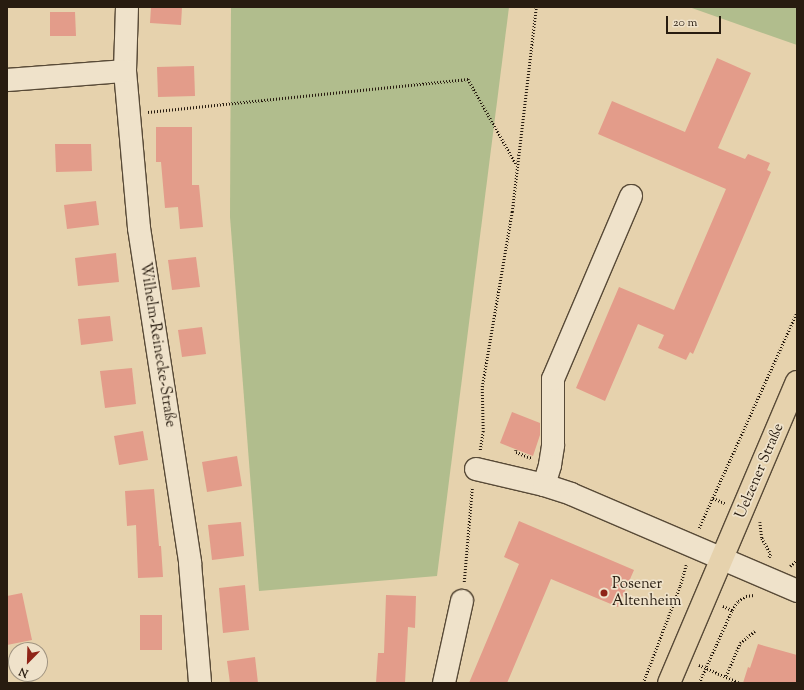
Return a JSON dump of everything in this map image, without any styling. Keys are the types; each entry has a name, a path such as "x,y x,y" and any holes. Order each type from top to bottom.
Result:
{"main road":[{"name":"Uelzener Straße","path":"669,683 797,382"}],"street":[{"name":"Wilhelm-Reinecke-Straße","path":"127,7 125,71 130,114 138,228 190,563 200,683"},
{"path":"7,80 125,71"},
{"path":"544,485 550,465 553,445 553,379 631,196"},
{"path":"476,469 544,485 571,494 797,591"},
{"path":"444,683 462,601"}],"path":[{"path":"462,601 470,497 483,432 482,387 512,212 536,7"},
{"path":"130,114 468,79 517,164"},
{"path":"643,683 680,586 692,545 797,312"},
{"path":"789,568 797,560"},
{"path":"699,683 732,610"},
{"path":"726,676 740,643 755,631"},
{"path":"681,657 740,683"}],"green space":[{"path":"231,7 509,7 437,576 259,591 230,217"},
{"path":"689,7 797,7 797,45"}],"building":[{"path":"151,7 182,7 181,25 150,23"},
{"path":"50,12 75,12 76,36 50,36"},
{"path":"717,58 751,73 718,148 745,159 748,154 770,163 767,170 771,172 693,354 690,352 686,360 658,348 664,335 638,324 605,401 576,388 619,287 674,310 726,189 598,134 612,101 685,132"},
{"path":"194,66 195,96 158,97 157,67"},
{"path":"156,127 192,127 192,185 199,185 203,227 180,229 178,207 165,208 161,162 156,162"},
{"path":"55,144 91,144 92,171 56,172"},
{"path":"96,201 99,225 67,229 64,205"},
{"path":"116,253 119,282 78,286 75,258"},
{"path":"196,257 200,287 172,290 168,260"},
{"path":"110,316 113,341 81,345 78,319"},
{"path":"202,327 206,354 182,357 178,330"},
{"path":"132,368 136,404 105,408 100,371"},
{"path":"512,412 540,423 540,435 533,456 500,443"},
{"path":"143,431 148,460 119,465 114,436"},
{"path":"237,456 242,486 207,492 202,462"},
{"path":"154,489 163,577 138,578 136,525 127,526 125,491"},
{"name":"Posener Altenheim","path":"519,521 634,570 618,607 551,579 507,683 469,683 519,564 504,557"},
{"path":"241,522 244,556 212,560 208,525"},
{"path":"245,585 249,630 223,633 219,588"},
{"path":"22,593 32,640 8,642 7,645 7,596"},
{"path":"386,595 416,596 415,628 408,627 405,683 376,683 378,653 384,653"},
{"path":"140,615 162,615 162,650 140,650"},
{"path":"758,644 797,655 797,683 743,683"},
{"path":"255,657 258,683 230,683 227,661"}],"place":[{"name":"Posener Altenheim","path":"604,593"}]}
